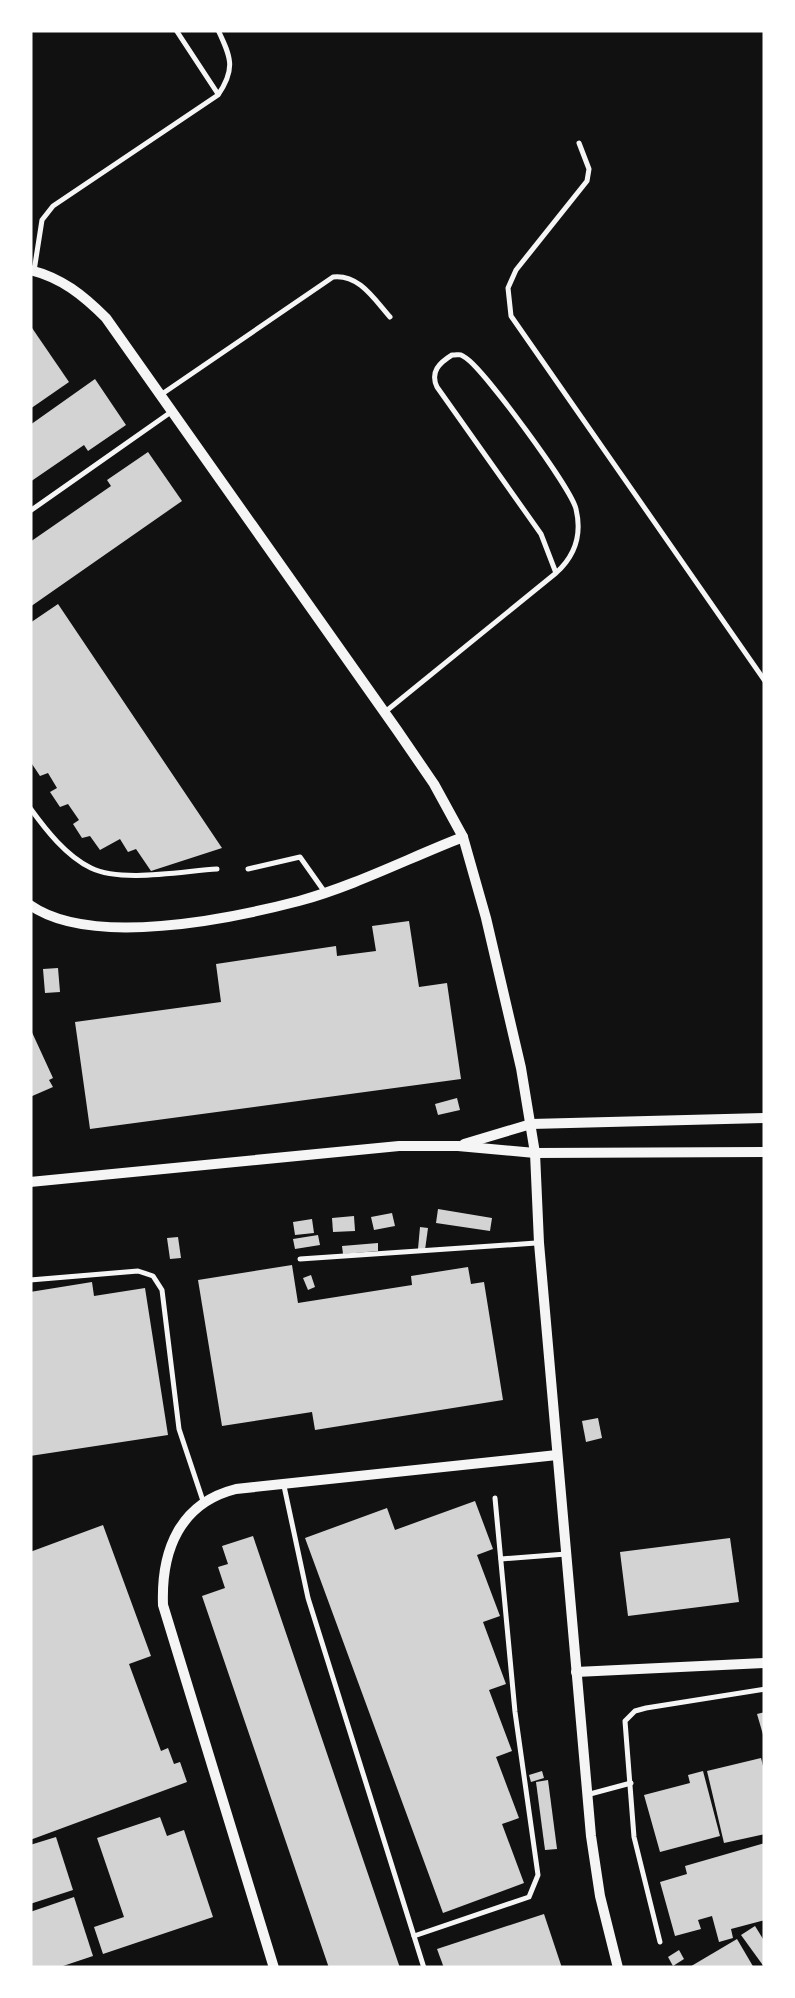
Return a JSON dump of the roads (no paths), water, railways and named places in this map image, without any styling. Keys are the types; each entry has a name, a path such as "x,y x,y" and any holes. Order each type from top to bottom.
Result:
{"street":[{"path":"32,270 60,280 95,306 162,394 434,784 463,837 507,1005 535,1153 539,1243 587,1795 600,1896 618,1968"},
{"path":"30,905 42,914 84,926 154,927 302,900 463,837"},
{"path":"458,1146 531,1124 765,1118"},
{"path":"30,1182 399,1146 458,1146 535,1153 765,1152"},
{"path":"274,1968 162,1604 170,1544 189,1514 203,1502 236,1489 557,1455"},
{"path":"576,1672 765,1663"}],"lane":[{"path":"176,30 218,95"},
{"path":"32,270 42,220 53,206 218,95 229,79 230,56 218,30"},
{"path":"579,143 589,169 587,181 516,270 508,288 511,316 765,681"},
{"path":"162,394 333,277 350,278 362,286 390,317"},
{"path":"385,712 556,573 573,554 579,528 572,499 476,367 459,354 452,355 436,368 433,376 437,387 541,534 556,573"},
{"path":"30,510 173,410"},
{"path":"30,808 50,835 92,868 127,875 217,869"},
{"path":"248,869 300,857 324,891"},
{"path":"300,1259 539,1243"},
{"path":"30,1280 138,1271 156,1281 162,1290 178,1430 203,1502"},
{"path":"284,1483 308,1598 424,1968"},
{"path":"414,1936 529,1897 538,1875 515,1712 495,1498"},
{"path":"500,1559 566,1554"},
{"path":"660,1942 634,1837 626,1721 635,1711 765,1689"},
{"path":"587,1795 631,1782"}]}
